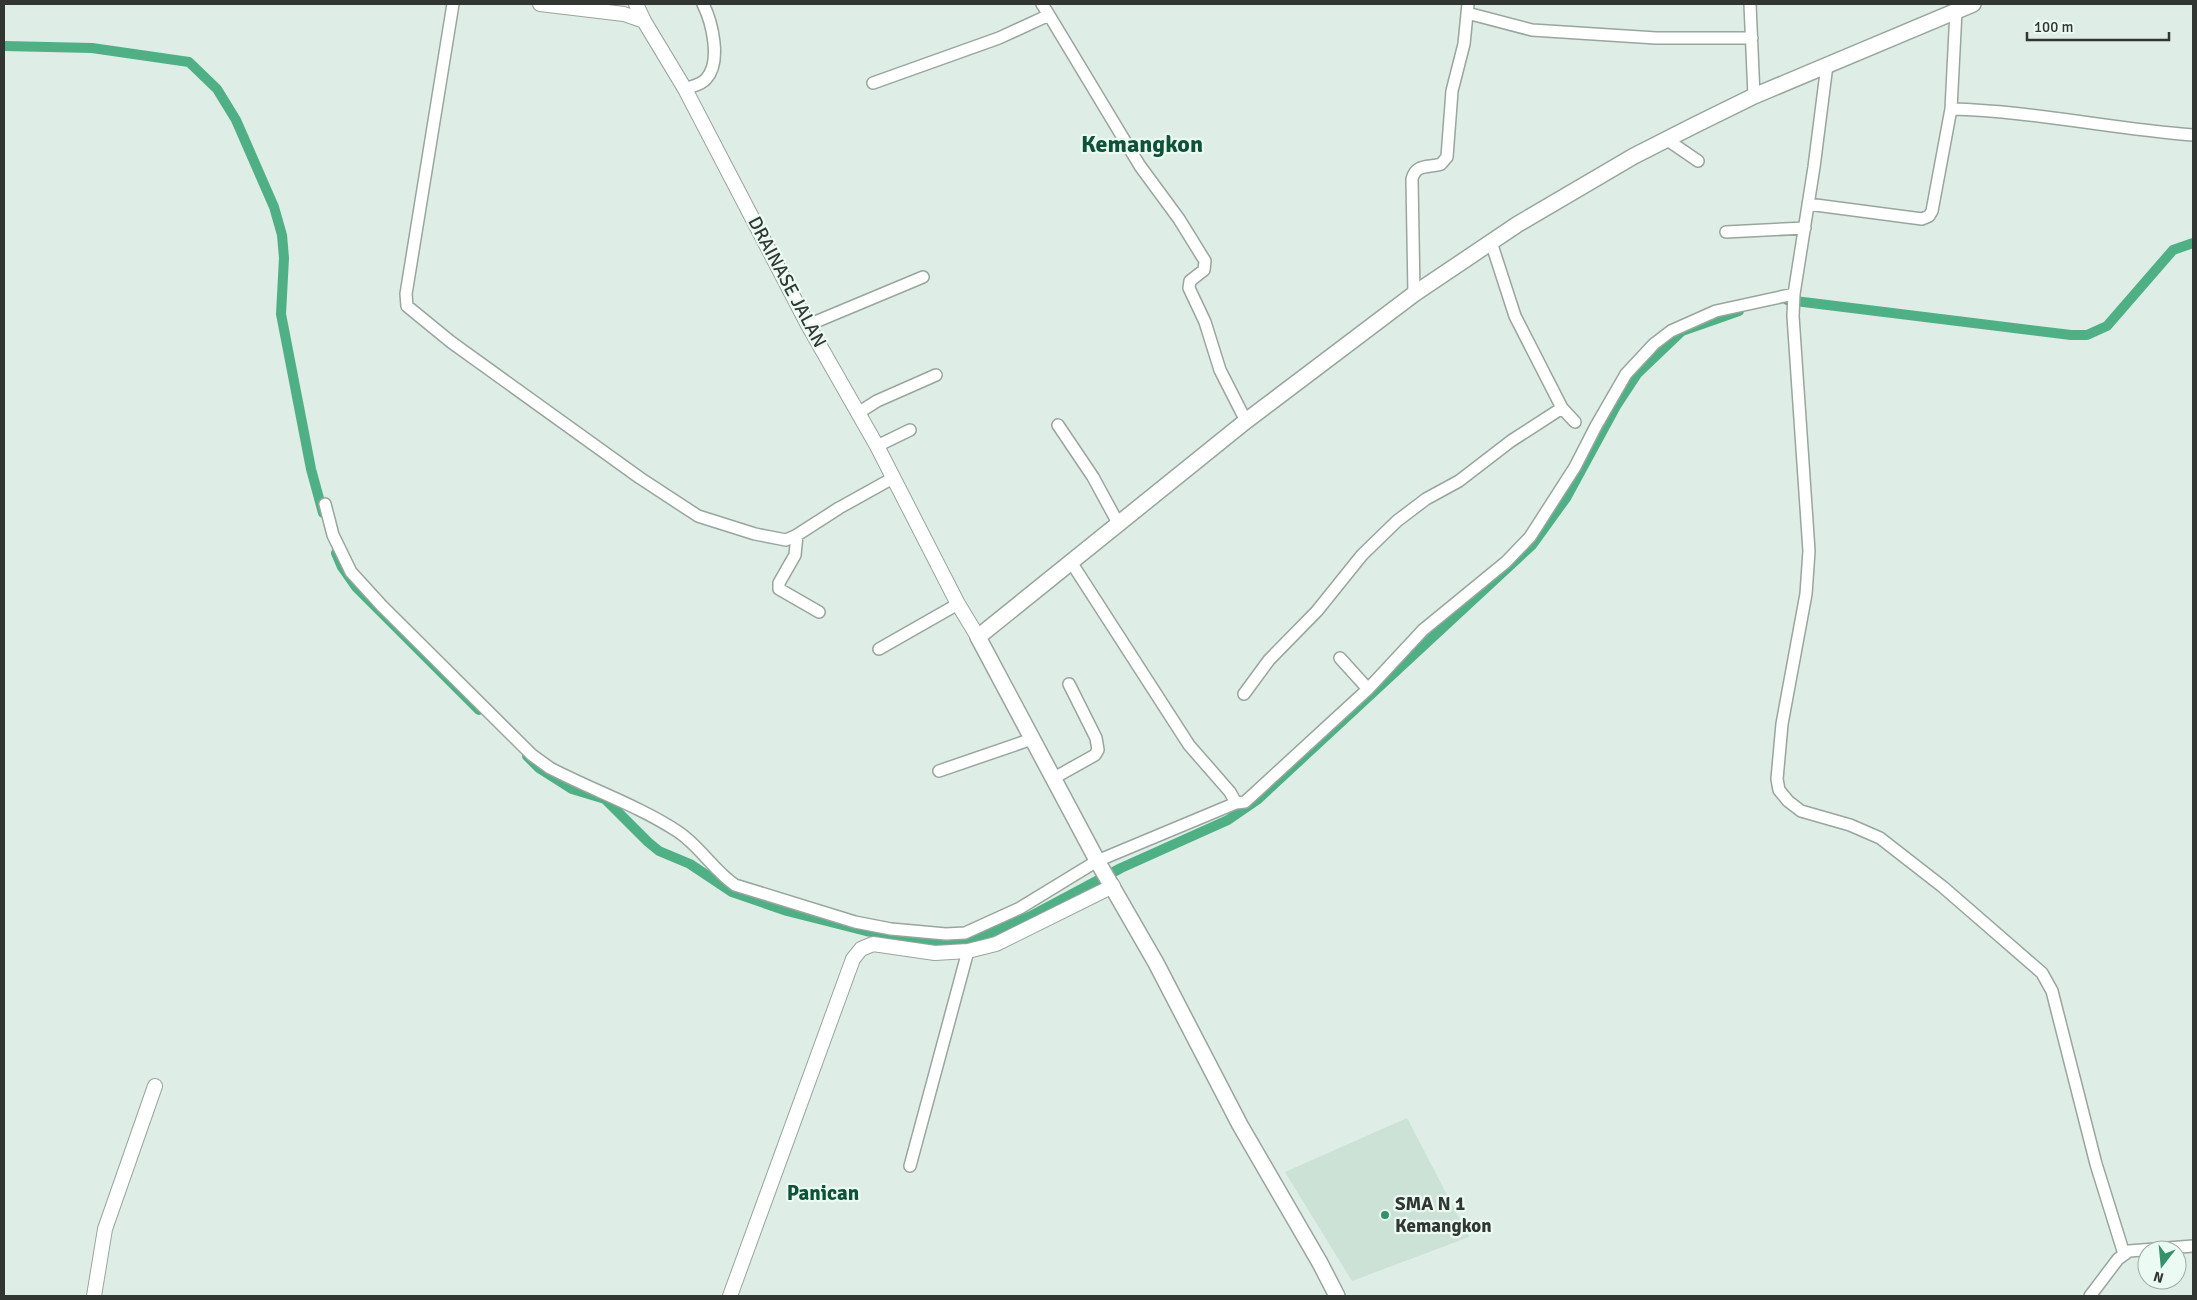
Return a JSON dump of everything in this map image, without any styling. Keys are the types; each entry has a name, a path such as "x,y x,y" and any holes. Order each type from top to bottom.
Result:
{"main road":[{"path":"1337,1296 1240,1125 1156,963 1098,862 978,637 1246,421 1414,294 1538,212 1666,140 1754,96 1973,4"}],"street":[{"path":"453,4 406,294 407,306 451,342 640,478 698,516 774,539 786,540 798,535 839,508 893,478"},
{"path":"540,4 624,14 644,21"},
{"name":"DRAINASE JALAN","path":"636,4 644,21 685,89 808,325 877,446 958,604 978,637"},
{"path":"685,89 706,80 712,64 714,54 712,27 703,4"},
{"path":"1042,4 1140,166 1179,219 1205,260 1204,270 1190,281 1189,288 1205,322 1220,370 1246,421"},
{"path":"1750,4 1754,96"},
{"path":"1414,294 1412,179 1414,173 1420,167 1441,164 1447,157 1452,91 1464,44 1468,8 1541,31 1647,37 1752,38"},
{"path":"1808,204 1922,219 1929,216 1932,211 1952,108 1956,11"},
{"path":"872,84 999,38 1049,15"},
{"path":"1827,65 1794,299 1809,550 1806,594 1782,724 1777,779 1779,790 1801,812 1850,825 1880,838 1943,887 2042,973 2052,991 2096,1164 2124,1254"},
{"path":"1952,108 2066,118 2144,131 2193,135"},
{"path":"1666,140 1698,161"},
{"path":"1726,232 1805,228"},
{"path":"1492,242 1515,316 1562,408 1575,422"},
{"path":"808,325 923,277"},
{"path":"325,504 333,535 350,572 532,755 576,781 607,794 676,830 696,846 722,876 735,885 854,922 900,930 965,934 1020,908 1098,862 1236,803 1245,802 1294,754 1368,689 1422,630 1506,562 1530,537 1575,466 1626,374 1654,344 1671,331 1716,311 1794,299"},
{"path":"858,413 877,401 936,375"},
{"path":"1244,694 1269,660 1317,611 1362,556 1397,521 1426,499 1460,481 1511,442 1562,408"},
{"path":"1058,425 1092,477 1118,523"},
{"path":"877,446 910,430"},
{"path":"798,535 795,555 779,583 779,589 819,612"},
{"path":"1071,562 1189,745 1230,792 1236,803"},
{"path":"879,649 958,604"},
{"path":"1340,658 1368,689"},
{"path":"1054,778 1095,755 1098,750 1096,738 1069,684"},
{"path":"939,771 1032,739"},
{"path":"730,1296 799,1104 857,952 873,944 935,954 968,951 996,944 1113,886"},
{"path":"910,1166 968,951"},
{"path":"94,1296 105,1229 155,1086"},
{"path":"2090,1296 2124,1254 2136,1249 2193,1246"}],"shaded area":[{"name":"SMA N 1 Kemangkon","path":"1407,1118 1469,1237 1352,1281 1285,1172"}],"waterway":[{"path":"4,46 92,48 189,62 217,89 236,120 274,207 282,235 284,258 281,314 311,469 323,513"},
{"path":"1787,300 2071,335 2087,335 2107,326 2173,250 2193,243"},
{"path":"527,756 539,768 572,789 605,799 659,851 690,864 732,892 787,911 866,931 907,938 958,942 984,935 1031,916 1121,868 1228,820 1257,800 1532,545 1566,498 1616,406 1637,374 1682,331 1739,311"},
{"path":"336,553 342,567 356,587 479,710"}],"place":[{"name":"SMA N 1 Kemangkon","path":"1385,1215"}],"district":[{"name":"Kemangkon","path":"1142,144"},
{"name":"Panican","path":"823,1193"}]}
